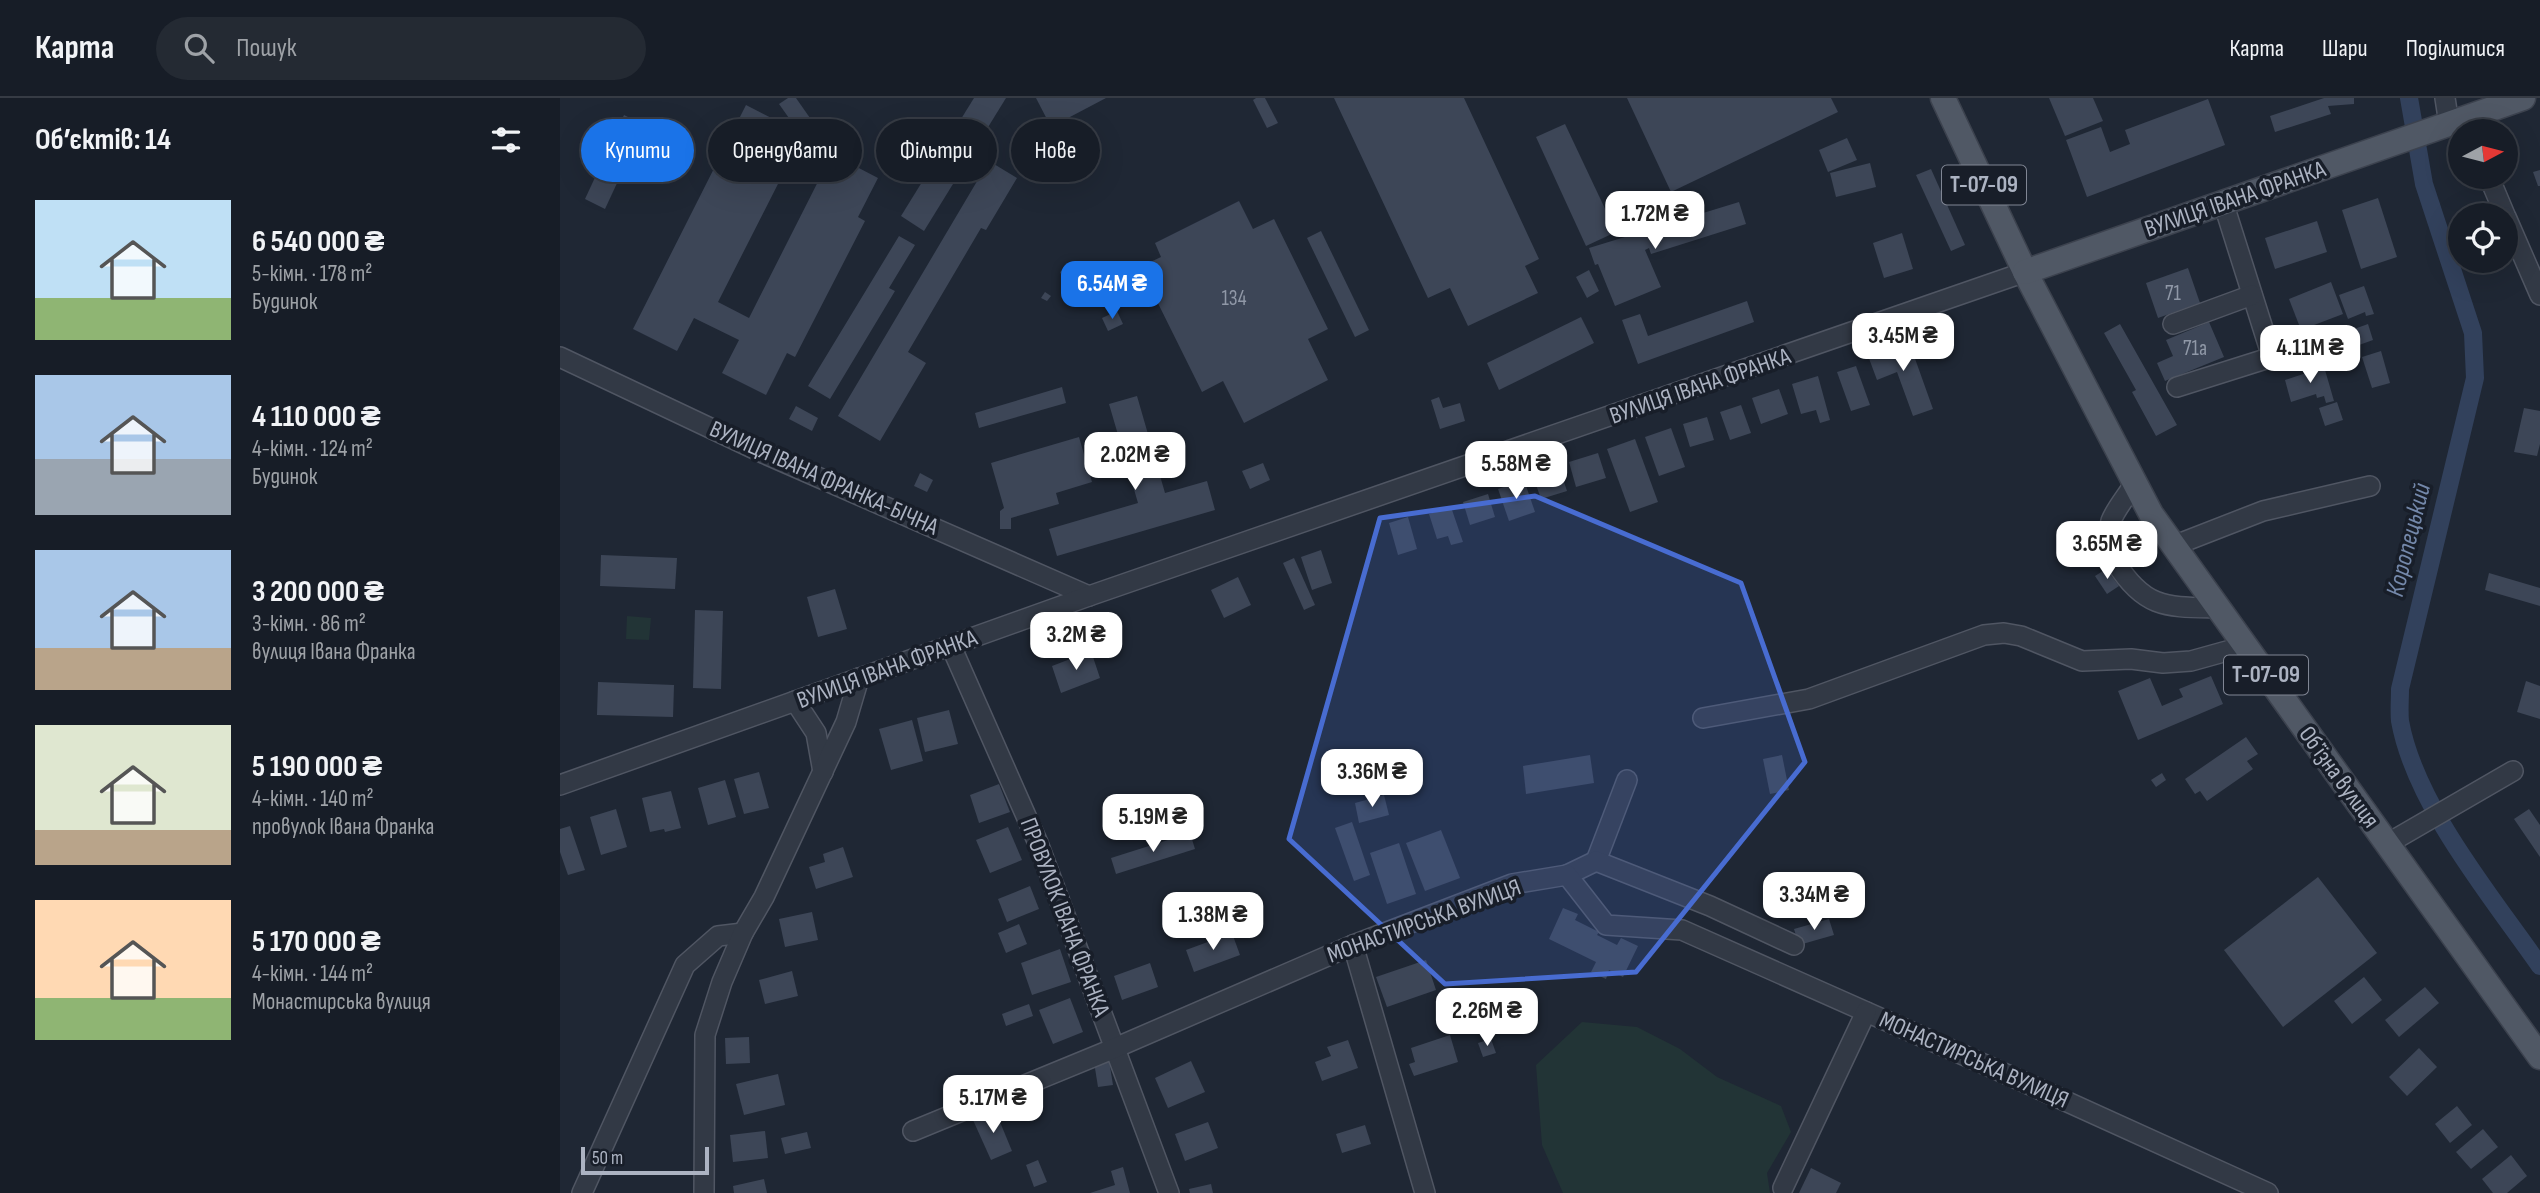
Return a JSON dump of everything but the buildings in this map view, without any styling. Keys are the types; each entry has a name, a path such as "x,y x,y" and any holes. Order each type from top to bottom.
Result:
{"main road":[{"name":"Т-07-09","path":"1943,98 2025,272"},
{"name":"ВУЛИЦЯ ІВАНА ФРАНКА","path":"2471,119 2523,98"},
{"name":"ВУЛИЦЯ ІВАНА ФРАНКА","path":"2025,272 2396,143 2448,128"},
{"name":"Обʼїзна вулиця","path":"2025,272 2133,484 2173,546 2540,1057"}],"street":[{"path":"2445,98 2452,119"},
{"path":"2223,202 2272,356"},
{"path":"2518,244 2540,295"},
{"name":"ВУЛИЦЯ ІВАНА ФРАНКА","path":"560,785 1089,596 2025,272"},
{"path":"2173,324 2252,295"},
{"path":"2177,387 2272,356 2328,343"},
{"name":"ВУЛИЦЯ ІВАНА ФРАНКА-БІЧНА","path":"560,357 765,454 1089,596"},
{"path":"2133,484 2111,522 2109,541 2113,557 2128,582 2137,592 2165,604 2217,608"},
{"path":"2173,546 2263,511 2370,486"},
{"path":"1703,718 1808,699 1984,635 2004,633 2021,636 2082,661 2131,659 2164,663 2191,660 2245,646"},
{"name":"ПРОВУЛОК ІВАНА ФРАНКА","path":"951,646 1038,844 1169,1193"},
{"path":"704,1193 705,1035 722,982 743,933 764,897 846,722 859,678"},
{"path":"795,701 816,733 823,772"},
{"path":"2387,844 2513,771"},
{"path":"1567,875 1596,861 1627,780"},
{"path":"1596,861 1710,906 1794,945"},
{"name":"МОНАСТИРСЬКА ВУЛИЦЯ","path":"912,1132 1353,945 1512,884 1567,875 1606,925 1682,930 2268,1193"},
{"path":"582,1193 685,965 718,936 743,933"},
{"path":"1353,945 1425,1193"},
{"path":"1783,1188 1866,1012"}],"highlighted area":[{"path":"1535,496 1741,583 1805,762 1636,972 1445,984 1289,839 1380,518"}],"shaded area":[{"path":"627,616 651,618 649,640 626,639"},
{"path":"1582,1022 1637,1027 1680,1049 1717,1077 1781,1106 1791,1132 1767,1173 1770,1193 1563,1193 1542,1145 1536,1065"}],"waterway":[{"name":"Коропецький","path":"2409,98 2424,184 2473,333 2475,378 2400,689 2400,721 2408,753 2438,817 2540,966"}]}
